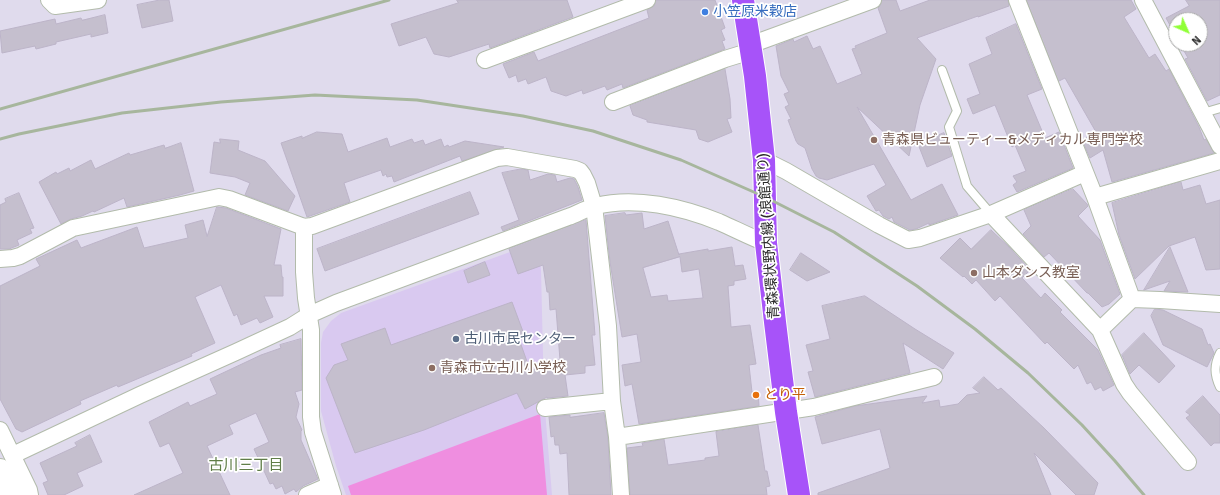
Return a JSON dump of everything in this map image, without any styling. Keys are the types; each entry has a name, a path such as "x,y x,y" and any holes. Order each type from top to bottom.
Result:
{"main road":[{"name":"青森環状野内線 (浪館通り)","path":"743,0 751,48 764,160 766,243 786,412 799,495"}],"street":[{"path":"49,0 55,6 98,0"},
{"path":"485,60 647,0"},
{"path":"613,102 872,0"},
{"path":"1017,0 1095,197 1132,299"},
{"path":"1146,1 1220,146"},
{"path":"0,259 20,256 73,228 219,197 229,199 304,227 312,226 486,162 507,157 569,167 580,171 588,183 594,206 608,326 612,401 617,437 621,495"},
{"path":"764,160 908,240 920,238 991,214 1085,173"},
{"path":"1095,197 1220,161"},
{"path":"6,462 140,395 236,352 336,303 594,206 608,203 627,203 674,207 719,222 740,233 766,243"},
{"path":"991,214 1100,330 1124,384 1188,462"},
{"path":"304,227 304,272 311,350 311,417 313,432 331,490 307,495"},
{"path":"1100,330 1132,299 1220,304"},
{"path":"617,437 814,407 934,377"},
{"path":"546,408 612,401"},
{"path":"0,430 12,495"},
{"path":"6,462 29,490 30,495"}],"lane":[{"path":"942,70 957,111 949,127 967,186 991,214"},
{"path":"1203,113 1220,108"},
{"path":"1220,353 1217,359 1215,372 1220,387"}],"shaded area":[{"name":"青森市立古川小学校","path":"535,243 541,270 544,398 552,495 346,495 336,466 321,411 321,343 323,332 331,321 341,313"},
{"path":"540,414 547,495 351,495 348,486"}],"building":[{"path":"160,0 169,0 173,21 142,28 137,5"},
{"path":"457,0 567,0 573,17 490,48 489,44 449,57 434,54 426,37 399,46 391,24 458,3"},
{"path":"656,0 715,0 725,28 721,30 725,40 722,41 725,49 623,88 622,84 607,90 605,86 583,94 582,90 566,96 551,91 546,77 528,84 526,79 518,82 516,75 509,78 503,64 534,52 538,61 649,18 647,10 654,6"},
{"path":"882,0 896,0 900,11 930,0 1008,0 1009,6 917,38 936,59 920,105 909,156 857,107 911,200 942,184 958,215 910,230 894,222 892,217 889,219 883,216 879,210 876,211 867,196 886,185 874,164 827,180 816,176 805,148 796,141 788,120 791,119 785,107 789,105 784,94 789,92 781,76 776,46 793,39 794,42 807,36 813,49 820,46 837,84 862,74 852,49 856,48 855,46 887,33 878,8"},
{"path":"1027,0 1131,0 1136,9 1124,17 1149,58 1155,54 1166,71 1169,69 1199,127 1204,140 1206,139 1214,153 1112,182 1103,150 1090,158 1082,140 1096,132 1065,78 1059,81"},
{"path":"1186,0 1220,0 1220,95 1207,101 1185,59 1188,58 1185,52 1208,52 1208,12 1178,12 1189,6"},
{"path":"105,15 108,33 91,37 91,34 56,42 56,44 36,49 35,46 2,53 0,31 55,19 56,24 81,18 82,20"},
{"path":"1016,24 1042,89 1027,95 1045,138 1059,132 1073,168 1017,192 1013,185 1017,182 1013,176 1026,171 1015,145 1012,147 995,105 973,114 967,99 980,94 969,64 992,54 986,38"},
{"path":"725,69 730,99 731,118 727,119 732,132 708,142 699,139 696,130 647,122 647,120 633,115 630,106"},
{"path":"317,132 342,134 348,152 387,138 390,147 412,139 414,143 423,140 425,145 441,139 444,147 448,145 449,147 465,141 504,147 462,161 460,156 394,182 392,176 387,177 386,174 383,176 381,170 344,183 350,202 307,217 281,143 302,136 302,138"},
{"path":"944,133 952,156 927,167 918,144"},
{"path":"220,139 239,141 238,150 265,161 295,196 288,211 245,195 250,183 235,177 210,173 214,142 220,143"},
{"path":"181,143 194,191 180,195 127,207 124,198 94,212 93,211 71,219 61,224 39,182 56,172 57,174 69,168 70,171 91,160 95,169 129,153 130,155 164,145 165,148"},
{"path":"521,169 528,170 530,180 548,174 555,175 557,182 570,178 574,179 582,200 503,231 501,227 519,220 502,173"},
{"path":"1181,182 1183,190 1200,185 1206,204 1220,200 1220,269 1206,270 1195,237 1169,246 1135,279 1119,235 1112,203"},
{"path":"1073,189 1088,206 1078,216 1100,240 1120,294 1109,304 1102,307 1049,253 1044,257 1023,234 1031,226 1024,210"},
{"path":"470,192 479,214 325,271 317,249"},
{"path":"19,193 34,228 30,229 32,233 17,240 19,245 9,249 0,249 0,205 6,202 5,199"},
{"path":"217,207 226,208 281,229 274,265 281,265 283,277 283,296 264,296 273,317 260,323 257,318 241,325 237,314 234,316 221,285 195,297 215,343 191,354 192,356 80,401 81,404 22,432 16,429 0,399 0,286 40,266 36,259 77,240 81,248 137,227 144,248 188,238 185,225 203,220 207,236"},
{"path":"625,213 626,215 642,213 644,229 668,221 679,255 708,249 708,251 732,247 735,266 743,265 746,279 734,281 734,285 728,286 731,327 750,325 756,364 749,365 752,392 758,391 759,406 639,424 632,384 625,386 622,365 641,362 637,334 622,337 610,262 605,216","holes":["680,257 682,272 699,269 703,298 668,301 667,295 651,297 643,268"]},
{"path":"586,220 595,335 592,335 595,365 585,366 585,373 565,375 568,396 547,397 525,409 517,393 424,430 355,453 326,378 334,365 348,360 341,344 385,328 391,345 512,302 525,337 519,339 530,370 557,368 556,360 560,360 556,309 550,310 549,292 547,292 543,265 518,274 509,249"},
{"path":"991,230 1030,270 1022,278 1041,298 1045,293 1062,310 1060,312 1098,350 1114,385 1103,391 1101,387 1095,390 1091,382 1087,384 1078,365 1074,369 1047,342 1045,344 1000,296 995,301 976,280 972,284 940,258 960,238 971,249"},
{"path":"1170,247 1188,292 1164,291 1170,281 1144,290"},
{"path":"801,253 830,272 807,281 790,270"},
{"path":"485,262 490,275 468,283 464,271"},
{"path":"865,296 954,353 943,369 903,343 910,373 815,397 808,372 813,371 806,345 830,339 822,306"},
{"path":"1155,309 1163,310 1202,329 1208,345 1210,344 1214,353 1207,367 1163,345 1151,316"},
{"path":"1144,333 1175,366 1159,383 1139,365 1130,374 1122,355"},
{"path":"301,339 302,390 295,392 299,404 296,417 302,430 301,440 318,479 303,486 296,492 294,489 285,494 282,486 276,489 273,483 270,484 254,449 269,442 256,413 229,425 233,434 207,446 230,495 134,495 183,473 169,443 160,447 149,422 188,402 190,406 217,394 210,379 261,355 281,348 280,345"},
{"path":"984,377 998,390 1001,388 1044,428 1098,483 1094,495 1076,495 1034,453 1051,495 818,495 818,493 890,468 880,429 822,444 815,417 855,406 927,396 922,403 939,400 940,407 958,404 967,395 980,393 973,388"},
{"path":"1203,396 1220,415 1220,443 1214,443 1211,446 1186,418 1190,415 1186,412"},
{"path":"604,413 608,438 611,495 569,495 567,453 560,454 559,445 555,445 554,436 551,437 549,417 570,415 570,417"},
{"path":"758,425 765,471 767,471 770,486 766,487 767,495 630,495 627,448 643,446 642,443 664,439 668,465 705,460 705,458 719,456 716,432"},
{"path":"90,435 102,462 77,473 83,486 64,495 48,495 43,483 48,481 40,463 77,446 75,443"}],"railway":[{"path":"0,109 389,0"},
{"path":"0,139 122,113 221,102 315,95 417,100 523,116 593,131 681,160 765,197 834,232 917,286 975,329 1028,373 1082,425 1144,495"}],"place":[{"name":"小笠原米穀店","path":"705,12"},
{"name":"青森県ビューティー&メディカル専門学校","path":"874,140"},
{"name":"山本ダンス教室","path":"974,273"},
{"name":"古川市民センター","path":"456,339"},
{"name":"青森市立古川小学校","path":"432,368"},
{"name":"とり平","path":"756,395"}],"district":[{"name":"古川三丁目","path":"246,466"}]}
